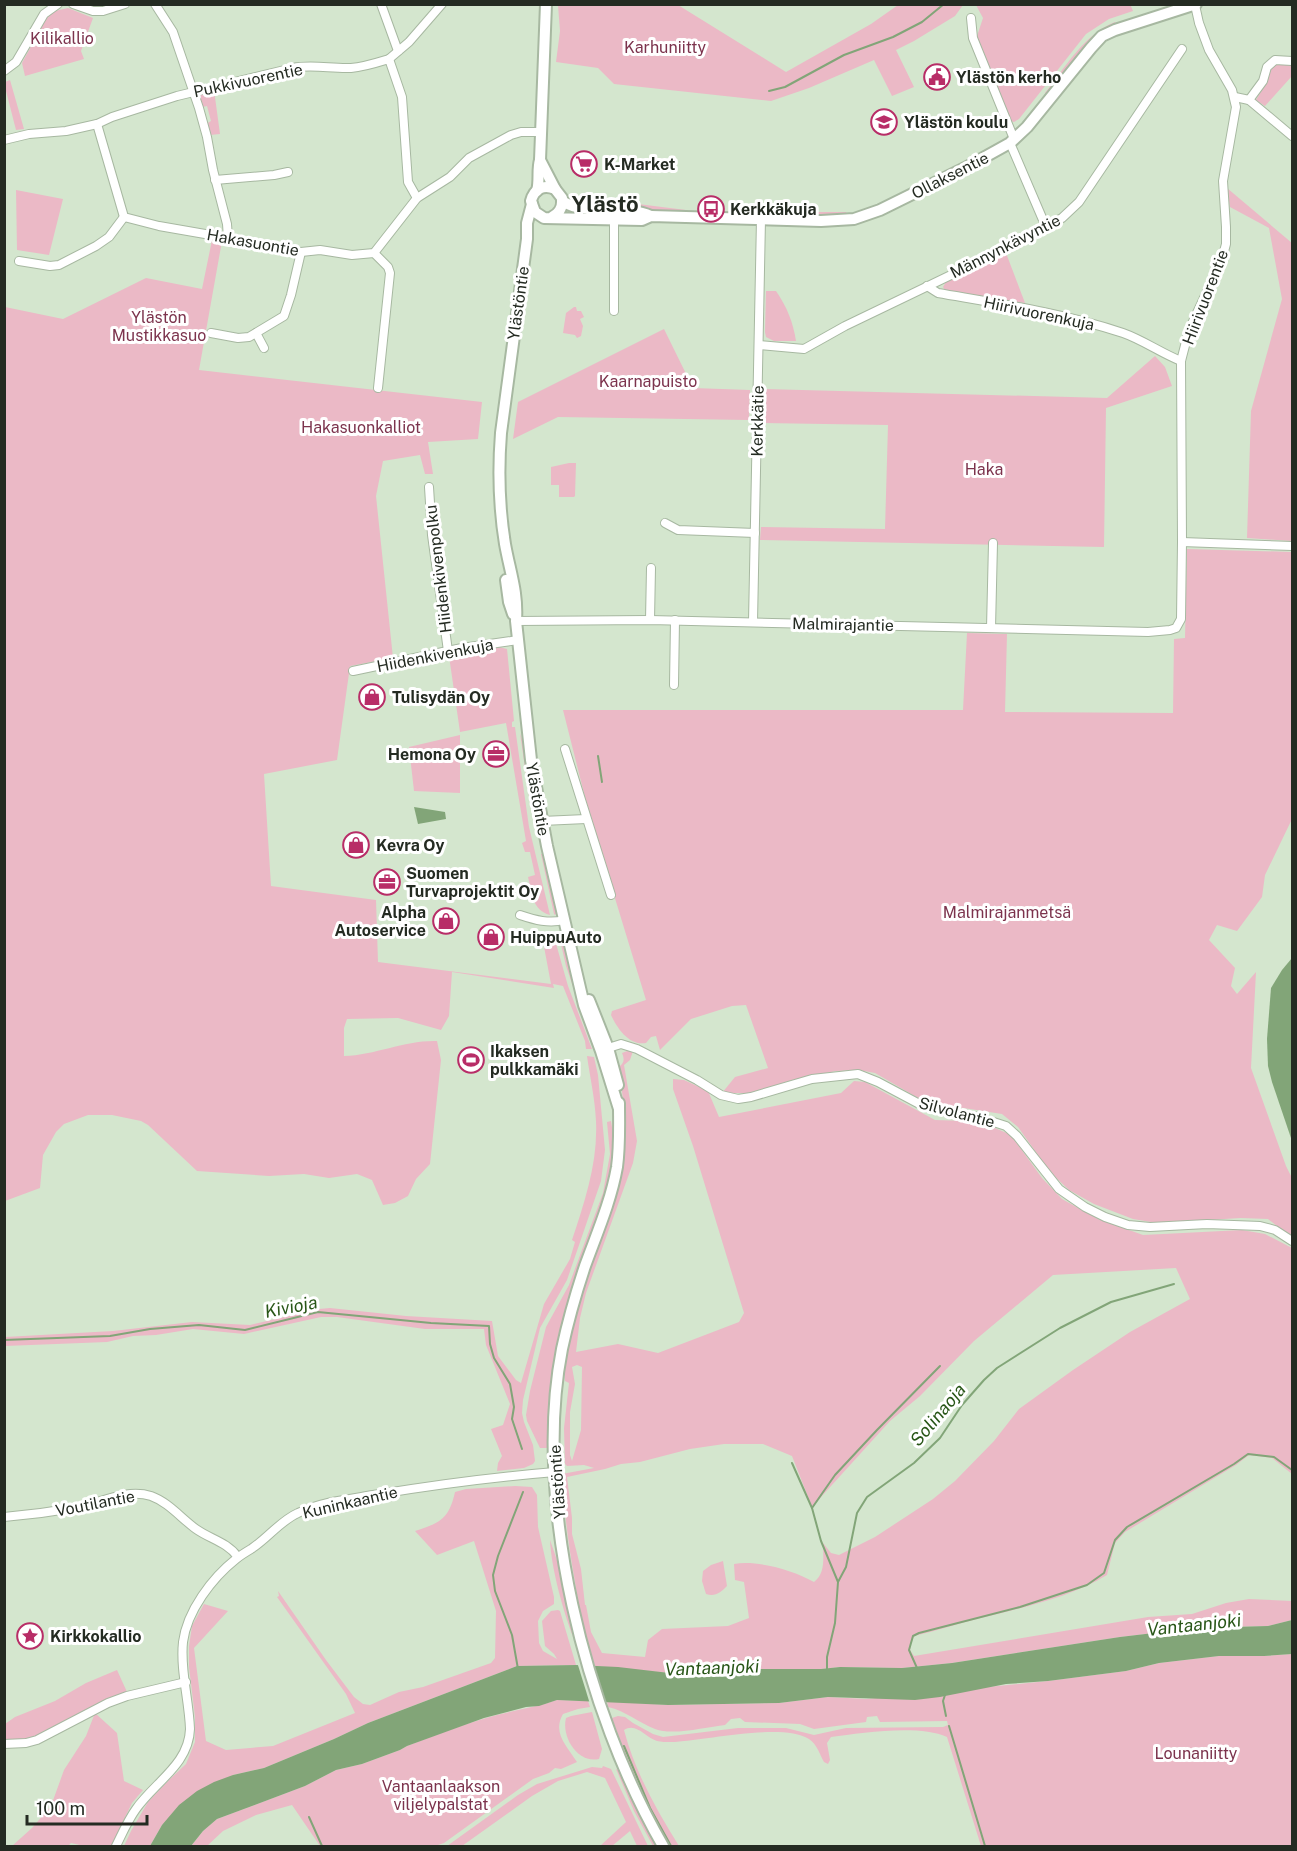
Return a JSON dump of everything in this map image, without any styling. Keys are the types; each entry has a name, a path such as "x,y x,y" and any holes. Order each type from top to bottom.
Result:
{"main road":[{"name":"Ylästöntie","path":"546,4 539,183 533,195 527,223 527,239 499,462 501,513 506,547 506,583 509,602 516,621 531,759 542,821 584,1005 604,1049 619,1109 620,1140 613,1186 575,1299 562,1349 556,1398 555,1472 560,1533 584,1654 605,1718 636,1793 663,1846"},
{"name":"Ollaksentie","path":"548,217 642,212 651,216 821,221 845,220 863,216 944,179 1012,141 1027,127 1102,36 1114,30 1195,5"},
{"name":"Ylästöntie","path":"540,160 555,189 561,195 562,201"},
{"path":"537,191 544,187 555,189"},
{"name":"Ollaksentie","path":"562,201 578,208 614,214"},
{"path":"527,239 535,226 559,212 562,201"},
{"path":"532,204 537,214 548,217"}],"street":[{"path":"4,71 16,62 44,14 58,4"},
{"path":"73,4 93,11 103,11 125,4"},
{"path":"155,4 173,32 194,92 207,137 215,180 227,224 228,238"},
{"path":"381,4 398,51"},
{"path":"417,198 408,182 402,97 389,59 409,42 442,4"},
{"path":"1195,5 1209,50 1235,97 1249,100 1293,136"},
{"path":"971,18 973,38 1046,227"},
{"name":"Männynkävyntie","path":"759,345 804,348 1005,249 1062,218 1078,202 1182,49"},
{"name":"Pukkivuorentie","path":"4,140 29,134 66,131 194,92 302,66 354,68 389,59"},
{"path":"1249,100 1263,81 1267,67 1275,60 1293,62"},
{"name":"Hiirivuorentie","path":"1170,630 1176,628 1180,619 1181,361 1189,330 1222,259 1226,244 1223,181 1235,122 1235,97"},
{"path":"19,261 50,266 59,264 109,237 124,217 97,123"},
{"path":"378,388 390,273 388,267 374,253 417,198 450,177 477,152 511,135 521,132 540,132"},
{"path":"215,180 288,172"},
{"path":"614,214 614,311"},
{"name":"Hakasuontie","path":"124,217 159,226 301,252 320,250 352,255 374,253"},
{"name":"Kerkkätie","path":"753,622 761,219"},
{"path":"211,333 238,338 249,337 284,316 301,252"},
{"name":"Hiirivuorenkuja","path":"927,286 938,293 1063,315 1127,334 1181,361"},
{"path":"256,333 264,348"},
{"name":"Hiidenkivenpolku","path":"429,487 432,535 448,651"},
{"path":"664,523 678,530 755,532"},
{"path":"1182,542 1293,546"},
{"path":"991,628 993,543"},
{"path":"650,620 651,568"},
{"path":"674,685 675,620"},
{"name":"Malmirajantie","path":"516,621 675,620 1148,632 1170,630"},
{"name":"Hiidenkivenkuja","path":"353,671 448,651 518,640"},
{"path":"565,749 611,895"},
{"path":"542,821 586,819"},
{"path":"520,915 534,920 554,922 564,920"},
{"name":"Silvolantie","path":"604,1049 621,1044 637,1049 721,1095 738,1099 813,1079 858,1074 925,1107 978,1117 1006,1126 1017,1136 1059,1190 1105,1217 1128,1225 1150,1227 1207,1224 1260,1226 1275,1230 1293,1241"},
{"name":"Kuninkaantie","path":"117,1846 136,1809 177,1764 187,1748 190,1729 183,1642 193,1613 213,1582 238,1557 260,1543 284,1520 312,1507 425,1486 555,1472"},
{"name":"Voutilantie","path":"4,1517 36,1515 75,1508 124,1495 142,1494 157,1499 196,1529 232,1550 238,1557"},
{"path":"4,1744 37,1740 108,1703 127,1696 186,1682"}],"green space":[{"path":"1130,4 1133,11 1109,19 1086,34 1019,119 1011,121 976,39 983,18 976,5"},
{"name":"Karhuniitty","path":"558,5 678,5 786,72 871,24 898,5 963,5 955,16 896,50 914,87 892,96 874,60 809,88 771,101 614,84 598,68 556,62 560,31"},
{"name":"Kilikallio","path":"68,8 93,18 81,51 84,59 25,76 22,63 47,17 55,11"},
{"path":"1115,22 1116,25 1048,96 1045,93 1085,43 1104,27"},
{"path":"1286,58 1292,59 1292,76 1265,106 1256,100 1266,83 1268,70"},
{"path":"10,80 24,129 16,130 5,87 5,82"},
{"path":"214,90 220,134 210,135 206,124 211,121 207,106 203,107 199,100 200,95"},
{"path":"1227,188 1292,243 1292,541 1247,538 1251,411 1282,299 1269,228 1230,207"},
{"path":"16,190 63,199 49,255 17,250"},
{"path":"638,204 686,210 687,212 635,208"},
{"path":"796,212 846,212 847,215 794,216"},
{"path":"212,240 222,241 199,370 482,402 478,439 428,442 433,474 425,474 420,455 383,461 376,496 393,658 350,666 337,760 264,774 271,886 376,900 378,962 551,984 542,936 553,933 568,986 592,1049 586,1049 585,1041 563,986 553,984 554,988 452,972 449,1016 441,1030 398,1018 347,1019 344,1028 344,1056 425,1041 437,1041 441,1060 430,1164 416,1179 408,1196 395,1203 383,1205 372,1180 357,1174 329,1178 304,1174 269,1176 197,1171 148,1125 141,1121 112,1115 88,1115 64,1124 56,1132 43,1155 40,1188 5,1201 5,307 63,319 146,278 202,289"},
{"path":"1006,253 1025,303 946,292 943,287 946,282"},
{"path":"766,291 776,291 780,297 789,315 796,341 774,341 766,337"},
{"path":"574,307 577,311 581,311 584,317 580,319 583,326 581,336 577,338 575,335 563,333 566,313"},
{"name":"Kaarnapuisto","path":"664,329 693,388 750,390 749,420 558,417 513,439 518,402"},
{"name":"Haka","path":"1155,356 1165,367 1172,386 1106,408 1104,547 760,540 761,527 885,529 888,425 762,423 764,389 1107,398"},
{"path":"576,463 575,496 559,497 559,485 551,485 551,467"},
{"name":"Malmirajanmetsä","path":"1187,549 1292,552 1292,819 1265,875 1262,897 1237,931 1217,925 1209,940 1235,968 1231,986 1237,994 1256,972 1251,1068 1292,1178 1292,1238 1268,1219 1241,1218 1157,1223 1133,1219 1094,1204 1069,1190 1050,1172 1018,1127 1002,1114 925,1102 875,1073 859,1070 836,1071 792,1080 752,1093 722,1093 735,1077 768,1068 746,1005 732,1006 691,1019 660,1050 656,1036 651,1037 646,1043 634,1042 620,1030 611,1015 612,1011 646,1000 589,813 563,710 963,710 967,633 1007,634 1005,712 1173,713 1174,639 1185,638"},
{"path":"499,647 507,649 514,721 512,727 515,727 529,827 550,915 544,913 536,905 528,877 535,875 530,852 525,852 522,843 526,841 506,723 460,732 449,656"},
{"path":"520,733 526,752 532,803 530,803"},
{"path":"460,735 460,793 414,791 409,747"},
{"path":"541,854 544,854 557,912 555,915 554,914"},
{"path":"558,931 563,934 580,1007 566,966"},
{"path":"633,1051 630,1060 624,1065 637,1141 633,1163 586,1293 576,1352 618,1344 658,1353 739,1322 744,1313 693,1146 673,1089 673,1079 684,1080 708,1091 719,1117 841,1093 854,1081 865,1082 935,1120 966,1121 995,1128 1011,1135 1042,1178 1062,1199 1098,1219 1143,1235 1242,1230 1265,1234 1292,1248 1292,1474 1272,1458 1249,1455 1125,1532 1115,1543 1107,1575 1077,1590 1046,1601 914,1636 910,1650 914,1656 1148,1617 1192,1614 1226,1603 1249,1599 1292,1601 1292,1620 1268,1626 1196,1628 1120,1637 952,1663 902,1668 745,1669 678,1674 595,1666 578,1599 568,1538 562,1474 594,1468 565,1464 564,1428 569,1383 565,1381 564,1364 574,1319 621,1169 625,1118 617,1068 623,1062 622,1053","holes":["1176,1268 1190,1299 1130,1332 1019,1409 994,1441 955,1481 933,1499 875,1537 839,1555 831,1553 823,1543 822,1569 814,1582 775,1567 754,1563 734,1564 735,1580 744,1582 749,1618 728,1626 662,1629 648,1640 645,1657 602,1653 591,1632 585,1605 581,1569 572,1534 567,1477 690,1449 724,1444 763,1444 792,1456 812,1507 890,1421 920,1396 974,1341 1053,1275","577,1365 582,1367 581,1430 572,1461 570,1412 575,1384 572,1367"]},
{"path":"587,1056 594,1057 598,1075 605,1150 601,1181 567,1280 540,1328 522,1413 533,1445 535,1461 533,1464 524,1468 497,1471 502,1456 491,1429 503,1425 510,1404 486,1345 484,1329 425,1329 337,1317 321,1317 244,1334 193,1329 133,1336 107,1342 5,1346 5,1337 113,1331 192,1322 250,1325 330,1308 406,1316 492,1321 498,1356 516,1380 521,1383 544,1304 570,1259 575,1242 572,1240 593,1166 596,1121"},
{"path":"611,1121 614,1140 612,1172 566,1312 555,1363 547,1448 540,1448 527,1421 530,1391 546,1327 569,1285 603,1193 610,1154 607,1122"},
{"path":"532,1487 537,1495 538,1527 554,1597 554,1604 543,1611 538,1621 539,1643 543,1651 557,1659 545,1646 542,1621 551,1611 560,1611 576,1665 517,1666 368,1723 264,1768 233,1775 162,1825 150,1846 124,1846 148,1802 186,1764 195,1742 189,1646 192,1626 204,1604 228,1611 194,1648 206,1741 226,1750 273,1746 355,1713 346,1694 277,1597 279,1596 278,1591 326,1660 354,1697 363,1704 370,1705 399,1692 423,1687 491,1663 495,1658 496,1611 474,1541 437,1555 415,1531 442,1519 450,1508 455,1492 466,1489"},
{"path":"550,1540 558,1563 573,1637 558,1589"},
{"path":"723,1561 727,1586 717,1594 706,1594 702,1581 703,1571"},
{"name":"Lounaniitty","path":"1292,1654 1292,1846 981,1846 947,1737 935,1733 906,1730 831,1737 827,1743 830,1760 828,1764 824,1762 812,1741 797,1734 762,1732 665,1742 657,1741 637,1729 628,1728 624,1730 640,1775 679,1846 669,1846 629,1766 612,1718 625,1717 653,1734 663,1737 738,1728 786,1728 814,1735 846,1728 943,1727 948,1725 947,1721 880,1722 877,1716 867,1717 866,1722 814,1729 800,1724 745,1722 740,1718 731,1719 725,1725 671,1732 643,1724 621,1711 608,1707 607,1701 668,1705 779,1703 828,1697 866,1699 1048,1681 1219,1656"},
{"path":"117,1670 127,1692 104,1701 30,1740 5,1741 5,1724 15,1717 55,1701 86,1683"},
{"name":"Vantaanlaakson viljelypalstat","path":"557,1700 588,1701 590,1707 563,1714 560,1721 562,1739 577,1762 561,1769 555,1768 533,1779 444,1843 435,1846 320,1846 292,1805 256,1815 223,1831 207,1846 191,1846 217,1819 305,1786 336,1770 362,1764 476,1721"},
{"path":"592,1712 602,1749 599,1759 584,1757 578,1753 566,1733 566,1718"},
{"path":"95,1713 117,1733 124,1781 143,1790 132,1803 111,1846 84,1846 71,1843 68,1846 12,1846 51,1806 64,1770 86,1736"},
{"path":"603,1766 611,1769 648,1846 637,1846 630,1831 612,1846 600,1846 626,1822 605,1778 587,1772 558,1781 532,1796 462,1846 447,1846 537,1784 592,1767 602,1768"},
{"path":"616,1769 620,1771 657,1846 653,1846 634,1811"}],"shaded area":[{"path":"414,807 445,812 446,819 418,824"},
{"path":"1292,958 1292,1141 1268,1066 1267,1039 1271,988"},
{"path":"1292,1620 1292,1654 1219,1656 1159,1663 1126,1671 1006,1684 915,1700 828,1697 779,1703 668,1705 557,1700 484,1718 362,1764 336,1770 305,1786 217,1819 191,1846 150,1846 162,1825 179,1805 197,1791 214,1782 264,1768 368,1723 517,1666 618,1667 678,1674 745,1669 902,1668 952,1663 1120,1637 1196,1628 1268,1626"}],"pier":[{"path":"577,1662 593,1663 606,1704 590,1704"}],"waterway":[{"path":"769,91 785,87 844,55 893,37 922,22 944,4"},
{"path":"598,756 602,782"},
{"name":"Solinaoja","path":"827,1669 827,1657 835,1623 838,1582 846,1567 857,1513 867,1497 914,1463 940,1438 962,1405 997,1368 1060,1328 1111,1302 1174,1284"},
{"name":"Kivioja","path":"4,1340 110,1336 150,1329 199,1325 245,1330 318,1312 489,1326 494,1358 510,1384 514,1407 512,1419 522,1449"},
{"path":"812,1508 835,1475 940,1366"},
{"path":"917,1668 909,1650 913,1636 1020,1607 1087,1585 1104,1573 1115,1540 1127,1527 1248,1454 1274,1457 1292,1470"},
{"path":"792,1463 812,1508 821,1541 838,1582"},
{"name":"Kivioja","path":"518,1669 512,1635 495,1591 493,1575 523,1492"},
{"path":"945,1695 943,1701 946,1716"},
{"path":"949,1726 985,1846"},
{"path":"624,1746 650,1808 671,1846"},
{"path":"309,1817 322,1846"}],"place":[{"name":"Ylästön kerho","path":"937,77"},
{"name":"Ylästön koulu","path":"884,122"},
{"name":"K-Market","path":"584,164"},
{"name":"Kerkkäkuja","path":"711,209"},
{"name":"Tulisydän Oy","path":"372,697"},
{"name":"Hemona Oy","path":"496,754"},
{"name":"Kevra Oy","path":"356,845"},
{"name":"Suomen Turvaprojektit Oy","path":"387,882"},
{"name":"Alpha Autoservice","path":"446,921"},
{"name":"HuippuAuto","path":"491,937"},
{"name":"Ikaksen pulkkamäki","path":"471,1060"},
{"name":"Kirkkokallio","path":"30,1636"}],"district":[{"name":"Ylästö","path":"605,204"}],"park label":[{"name":"Ylästön Mustikkasuo","path":"159,326"},
{"name":"Hakasuonkalliot","path":"361,427"}],"water label":[{"name":"Vantaanjoki","path":"1194,1625"},
{"name":"Vantaanjoki","path":"712,1668"}]}
